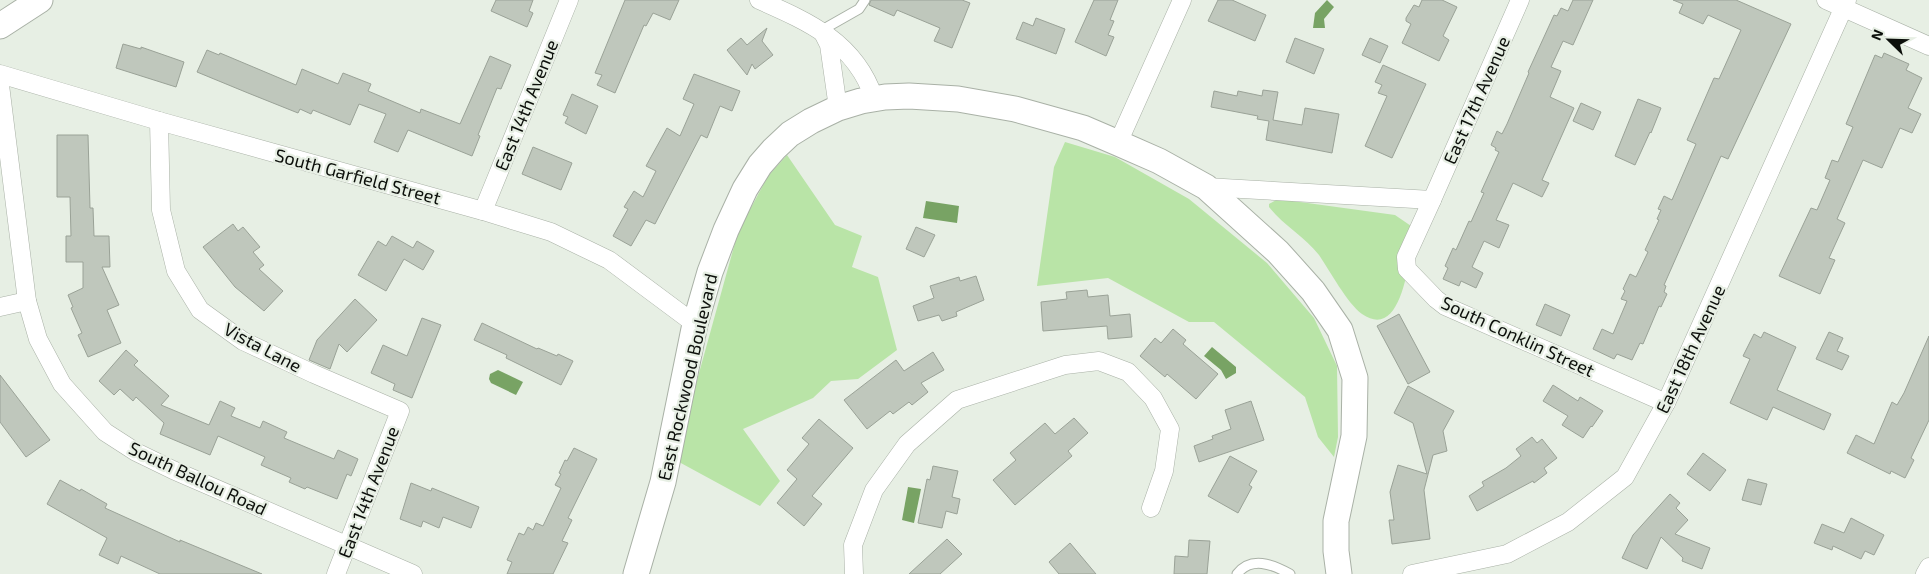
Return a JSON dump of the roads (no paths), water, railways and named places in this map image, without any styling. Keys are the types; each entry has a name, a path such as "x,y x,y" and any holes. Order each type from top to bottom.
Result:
{"street":[{"path":"0,26 40,0"},
{"name":"East 14th Avenue","path":"483,211 569,0"},
{"path":"759,0 809,22 822,30 850,57 868,82 874,98"},
{"path":"1118,143 1182,0"},
{"name":"East 17th Avenue","path":"1432,200 1520,0"},
{"path":"1826,0 1846,4 1929,46"},
{"name":"East 18th Avenue","path":"1412,574 1507,554 1568,522 1625,477 1666,403 1846,4"},
{"path":"822,30 829,44 838,108"},
{"name":"South Garfield Street","path":"0,74 551,232 609,260 696,324"},
{"name":"South Ballou Road","path":"0,85 27,301 38,339 62,384 106,432 136,452 173,470 413,574"},
{"name":"East Rockwood Boulevard","path":"636,574 664,482 696,324 710,272 735,208 754,173 774,149 790,134 838,108 874,98 926,96 993,105 1056,120 1160,161 1206,187 1278,252 1314,291 1340,330 1354,378 1354,436 1336,521 1336,551 1340,574"},
{"name":"Vista Lane","path":"159,121 161,210 176,271 200,310 243,340 314,374 400,411"},
{"path":"1206,187 1432,200"},
{"name":"South Conklin Street","path":"1432,200 1406,257 1406,263 1407,269 1436,299 1445,306 1666,403"},
{"path":"0,307 27,301"},
{"path":"854,574 853,545 874,490 908,444 957,400 1065,365 1099,361 1128,372 1153,398 1170,428 1164,471 1151,508"},
{"name":"East 14th Avenue","path":"336,574 400,411"},
{"path":"1925,574 1929,567"}],"lane":[{"path":"822,30 859,9 865,0"},
{"path":"1237,574 1244,566 1253,562 1262,563 1290,574"}]}
